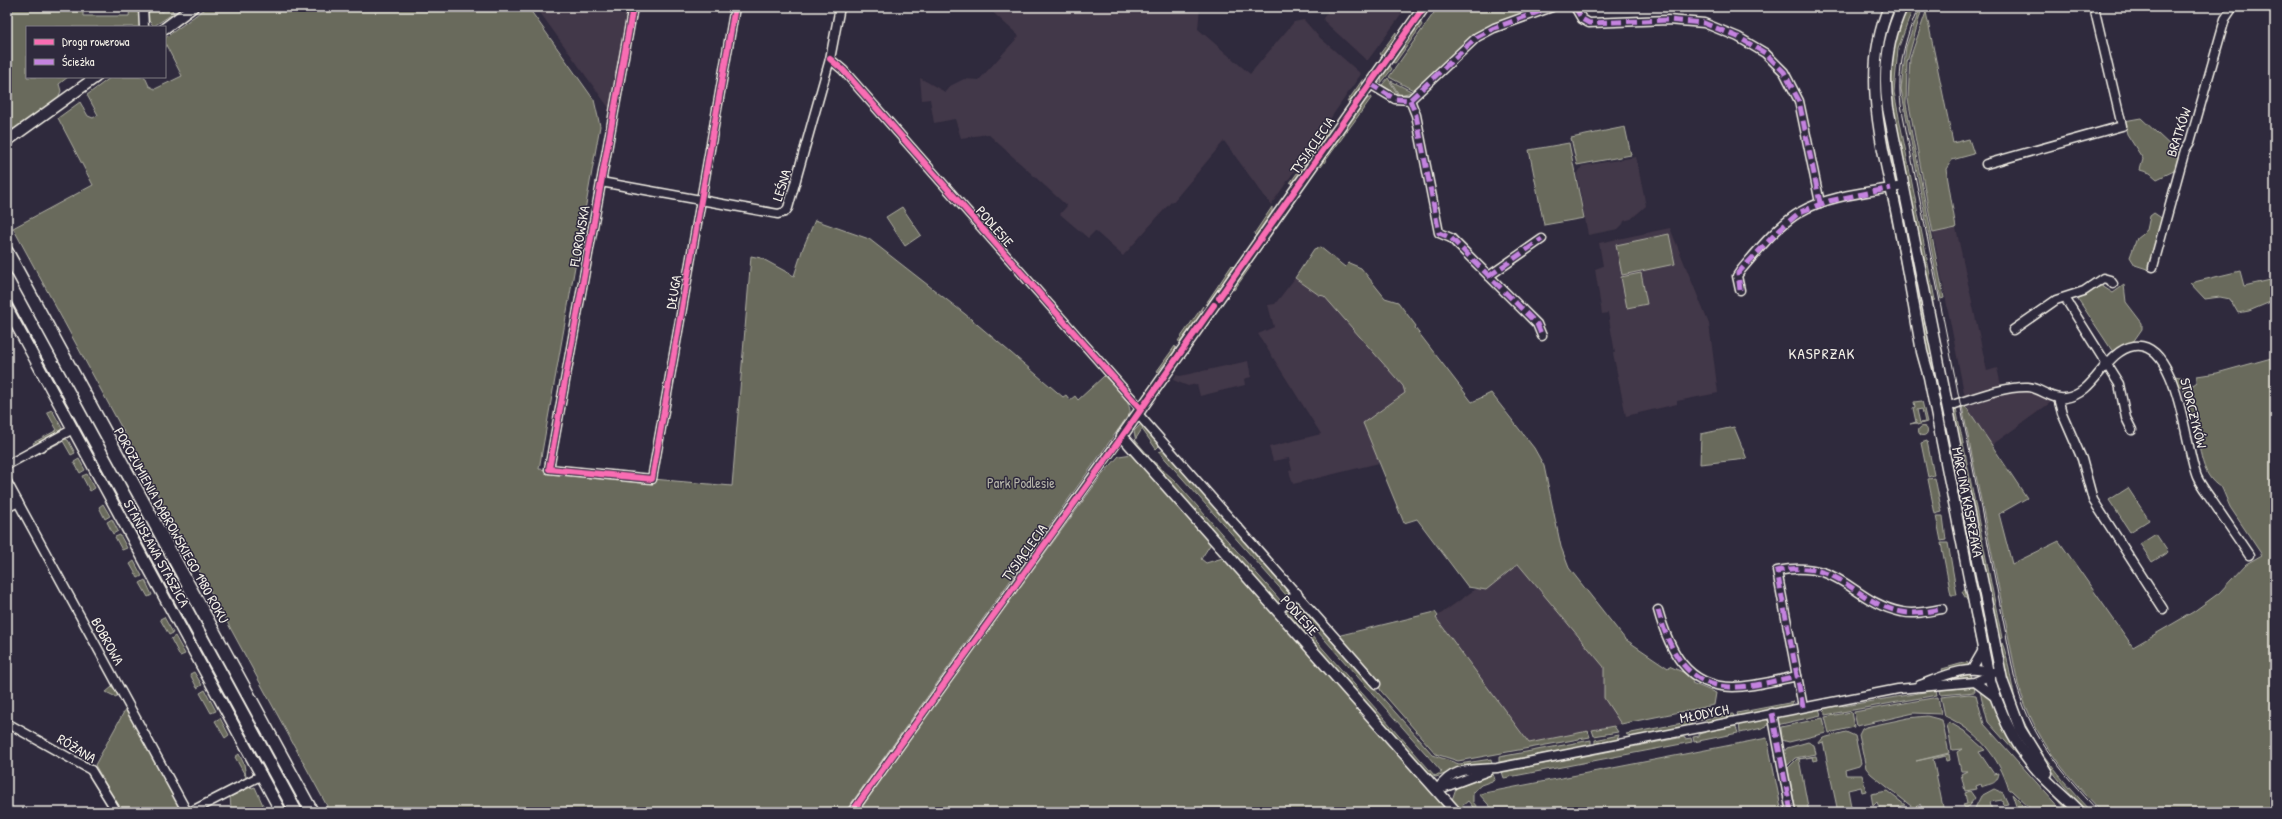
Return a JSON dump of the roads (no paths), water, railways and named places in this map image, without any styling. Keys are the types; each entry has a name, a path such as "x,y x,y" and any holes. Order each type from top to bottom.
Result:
{"main road":[{"name":"POROZUMIENIA DĄBROWSKIEGO 1980 ROKU","path":"7,252 312,812"},
{"name":"POROZUMIENIA DĄBROWSKIEGO 1980 ROKU","path":"7,280 296,812"}],"street":[{"path":"144,7 144,26"},
{"path":"166,27 193,7"},
{"name":"FLOROWSKA","path":"549,469 633,7"},
{"name":"DŁUGA","path":"549,469 652,479 735,7"},
{"name":"LEŚNA","path":"601,182 778,214 785,212 788,208 830,59 840,7"},
{"name":"TYSIĄCLECIA","path":"852,812 1140,411 1424,7"},
{"path":"1370,84 1395,99 1410,100 1477,37 1494,28 1552,7"},
{"path":"1575,7 1582,19 1589,23 1668,20 1704,23 1738,37 1766,54 1787,77 1799,101 1820,203"},
{"name":"MARCINA KASPRZAKA","path":"1889,7 1878,40 1874,71 1880,134 1922,352 1936,410 1988,673 1995,697 2007,724 2024,754 2041,774 2067,798"},
{"name":"MARCINA KASPRZAKA","path":"1902,7 1889,46 1886,82 1888,108 1949,406 2000,671 2007,699 2024,736 2045,771 2080,812"},
{"path":"1986,164 2122,126 2094,7"},
{"name":"BRATKÓW","path":"2153,267 2185,150 2190,142 2225,19 2233,7"},
{"name":"PODLESIE","path":"830,59 843,70 1376,684"},
{"path":"7,141 95,78"},
{"path":"1410,100 1416,115 1439,232 1451,238 1537,324 1542,336"},
{"path":"7,148 21,132"},
{"path":"1740,290 1738,273 1792,217 1820,203 1903,186"},
{"path":"1489,276 1542,239"},
{"path":"2013,330 2056,300 2084,291 2103,278 2107,279 2113,284"},
{"path":"2065,298 2108,364 2119,384 2126,418 2132,430"},
{"name":"STANISŁAWA STASZICA","path":"7,308 281,812"},
{"name":"STORCZYKÓW","path":"2058,398 2066,398 2081,391 2122,351 2134,346 2152,351 2168,371 2174,385 2196,476 2249,555"},
{"path":"1936,410 1998,391 2023,387 2034,388 2058,398 2062,413 2082,459 2093,500 2163,609"},
{"path":"7,465 73,429"},
{"name":"PODLESIE","path":"1122,436 1456,812"},
{"name":"BOBROWA","path":"7,482 187,812"},
{"path":"7,508 18,502"},
{"path":"1803,707 1777,571 1793,568 1818,569 1838,578 1882,606 1903,613 1916,613 1942,609"},
{"path":"1278,611 1296,593"},
{"path":"1658,610 1664,631 1676,657 1683,667 1701,679 1722,686 1735,687 1797,676"},
{"path":"1972,669 1983,650"},
{"name":"MŁODYCH","path":"1437,790 1496,768 1916,686 1972,669 1982,670 1988,673 2000,671"},
{"name":"MŁODYCH","path":"1916,686 1934,687 1975,682 1984,678 1988,673"},
{"path":"1975,682 1995,697"},
{"path":"1772,713 1791,812"},
{"name":"RÓŻANA","path":"7,723 91,770 117,812"},
{"path":"190,812 262,775"}],"tram line":[{"path":"1919,7 1909,31 1903,55 1900,79 1901,105 2014,675 2020,696 2036,733 2058,765 2099,812"}],"district":[{"name":"KASPRZAK","path":"1822,353"}],"park label":[{"name":"Park Podlesie","path":"1021,482"}]}
